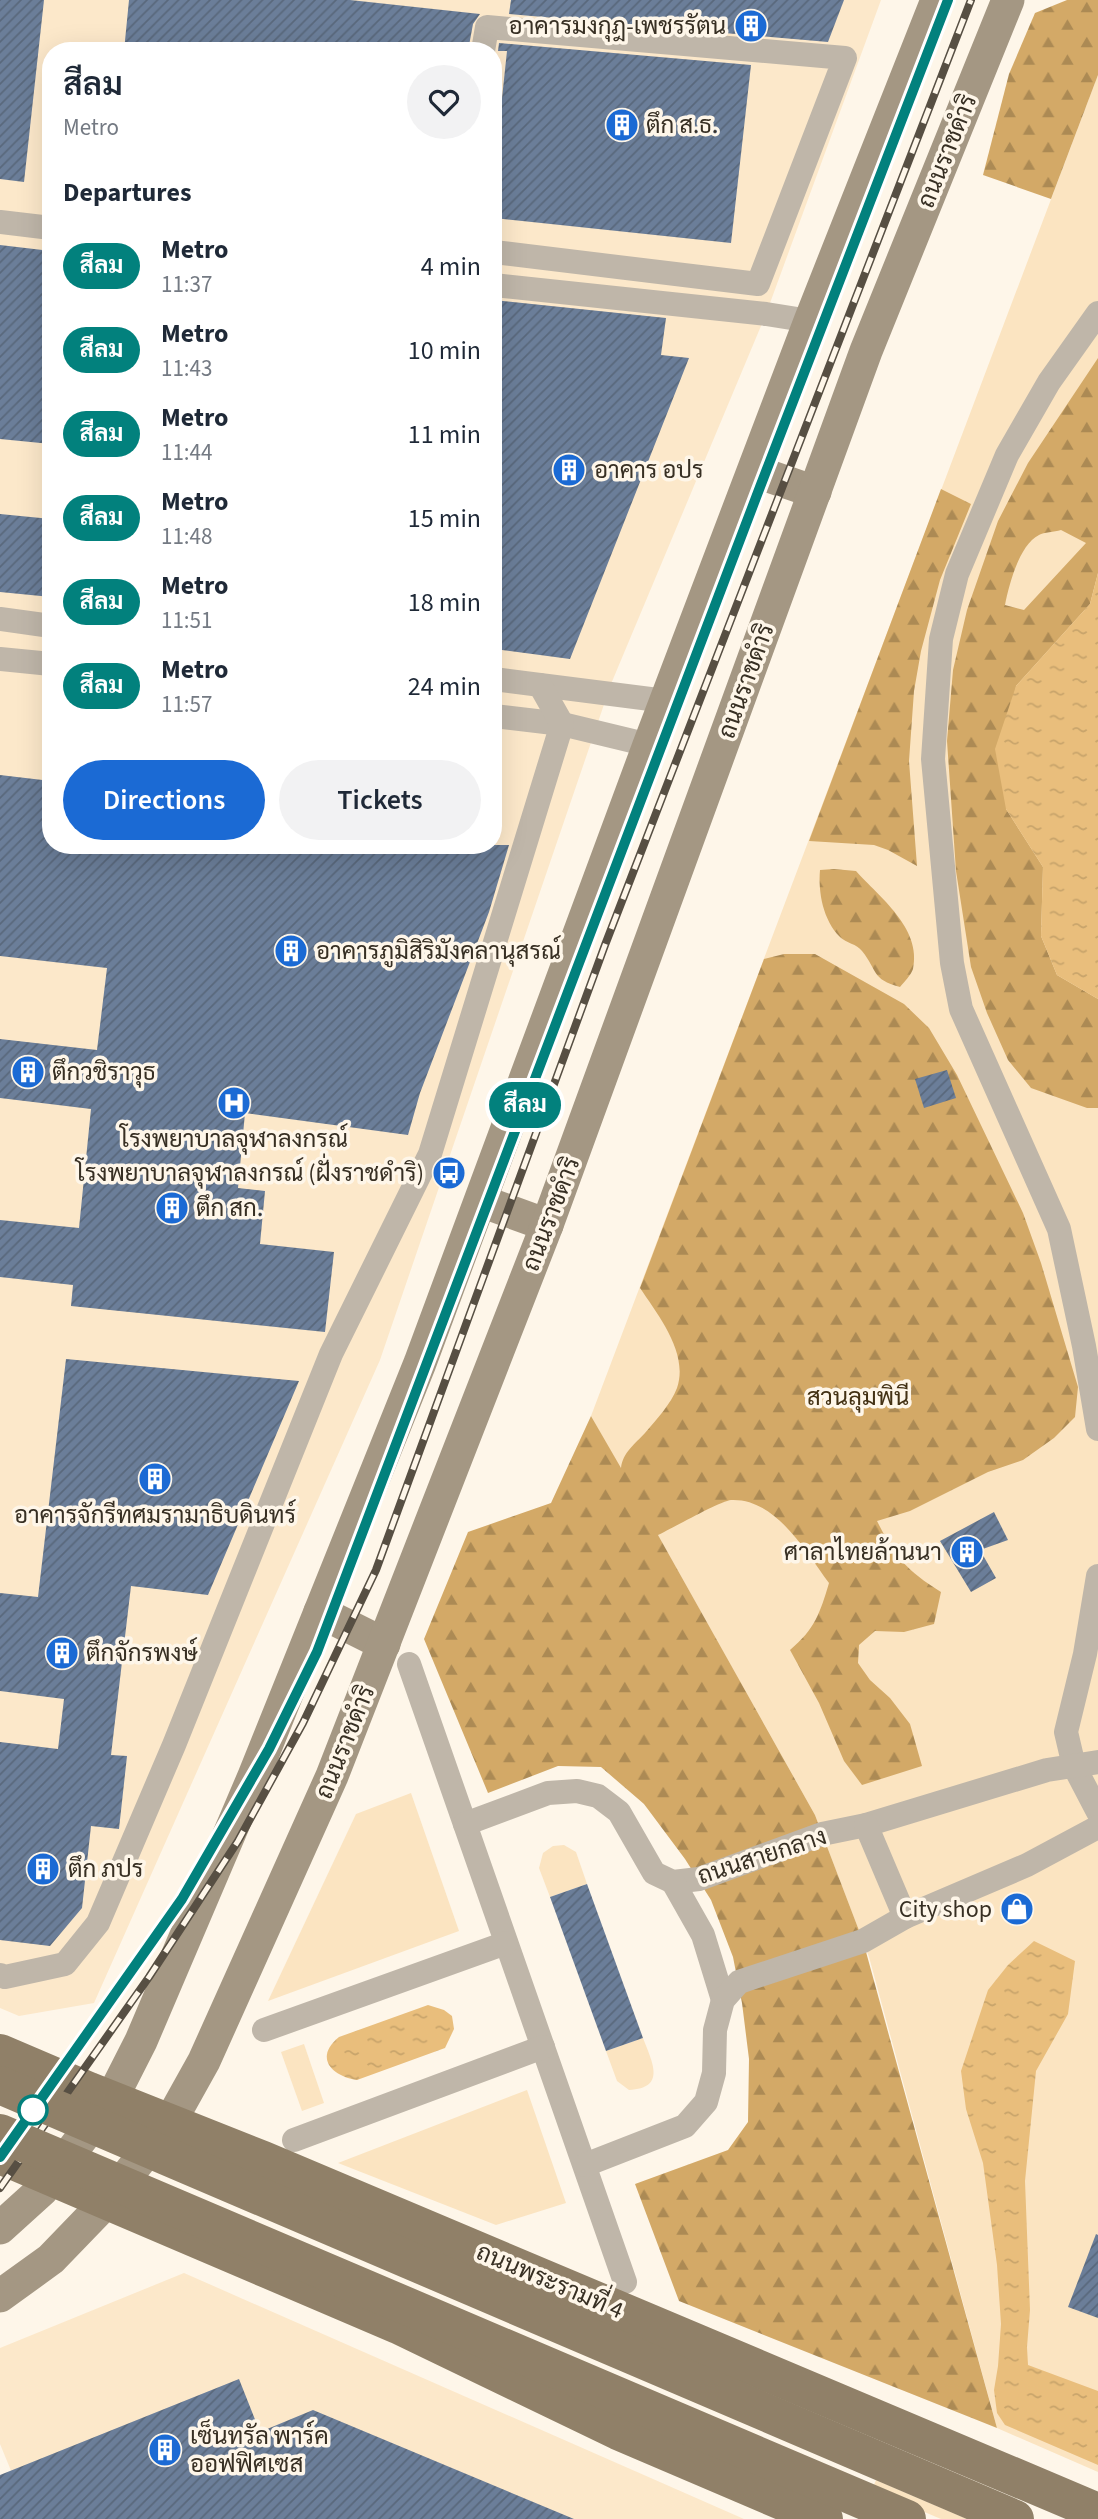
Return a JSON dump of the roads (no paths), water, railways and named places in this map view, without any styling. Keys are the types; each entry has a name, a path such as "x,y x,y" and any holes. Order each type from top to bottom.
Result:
{"main road":[{"path":"0,2228 43,2190 111,2100 141,2040 254,1776 420,1363 649,745 810,321 937,0"},
{"name":"ถนนราชดำริ","path":"0,2296 51,2259 107,2201 170,2122 204,2061 332,1776 397,1654 547,1225 866,351 1009,1"},
{"path":"754,471 815,492"},
{"path":"481,1201 547,1225"},
{"path":"320,1612 397,1654"},
{"name":"ถนนพระรามที่ 4","path":"0,2053 1098,2512"},
{"name":"ถนนพระรามที่ 4","path":"0,2085 1015,2519"},
{"path":"0,2133 907,2519"},
{"path":"0,2155 398,2325 618,2431 824,2519"},
{"path":"722,2475 709,2458 704,2438 709,2413 722,2389 738,2376 761,2370"}],"street":[{"path":"484,40 845,58 758,284 502,253"},
{"path":"0,222 42,227"},
{"path":"502,286 810,321"},
{"path":"1098,313 1049,382 1007,455 957,574 941,639 933,758 952,963 961,1009 1059,1229 1084,1346 1098,1429"},
{"path":"0,619 42,625"},
{"path":"0,659 42,663"},
{"path":"502,681 666,701"},
{"path":"0,1975 5,1977 65,1964 98,1923 174,1745 331,1354 430,1154 562,724 540,685"},
{"path":"502,717 562,724 649,745"},
{"path":"1098,1576 1085,1654 1066,1732 1086,1764 1098,1812"},
{"path":"397,1654 465,1824 625,2282"},
{"name":"ถนนสายกลาง","path":"465,1824 548,1793 576,1791 598,1796 618,1812 654,1873 673,1882 699,1879 822,1834 866,1825 1047,1770 1086,1764"},
{"path":"866,1825 905,1917"},
{"path":"585,2165 685,2126 706,2102 714,2073 715,2030 723,2000 739,1982 863,1941 905,1917 1027,1865 1098,1827"},
{"path":"673,1882 703,1935 723,2000"},
{"path":"264,2030 506,1943"},
{"path":"294,2140 543,2048"}],"water":[{"path":"1098,573 1098,999 1057,975 1041,936 1043,867 1006,809 995,749 1016,686 1090,604"},
{"path":"1034,1941 1075,1961 1068,2014 1036,2071 1025,2181 1030,2310 1028,2365 1098,2391 1098,2465 1005,2425 997,2413 994,2390 1001,2324 997,2265 983,2163 966,2109 961,2071 988,1990 1008,1965"},
{"path":"428,2005 444,2010 452,2016 454,2029 445,2048 357,2080 333,2070 329,2064 328,2052 339,2037"}],"railway":[{"path":"0,2157 182,1899 269,1749 317,1652 769,462 948,0"},
{"path":"0,2188 149,1977 238,1841 303,1723 376,1570 605,945 971,0"}],"metro line":[{"name":"สีลม","path":"0,2157 182,1899 269,1749 317,1652 948,0"}],"place":[{"name":"อาคารมงกุฎ-เพชรรัตน","path":"751,26"},
{"name":"ตึก ส.ธ.","path":"622,125"},
{"name":"อาคาร อปร","path":"569,470"},
{"name":"อาคารภูมิสิริมังคลานุสรณ์","path":"291,951"},
{"name":"ตึกวชิราวุธ","path":"28,1072"},
{"name":"โรงพยาบาลจุฬาลงกรณ์","path":"234,1103"},
{"name":"โรงพยาบาลจุฬาลงกรณ์ (ฝั่งราชดำริ)","path":"449,1173"},
{"name":"ตึก สก.","path":"172,1208"},
{"name":"อาคารจักรีทศมรามาธิบดินทร์","path":"155,1479"},
{"name":"ศาลาไทยล้านนา","path":"967,1552"},
{"name":"ตึกจักรพงษ์","path":"62,1653"},
{"name":"ตึก ภปร","path":"43,1869"},
{"name":"City shop","path":"1017,1909"},
{"name":"เซ็นทรัล พาร์ค ออฟฟิศเซส","path":"165,2450"}],"park label":[{"name":"สวนลุมพินี","path":"858,1397"}]}
